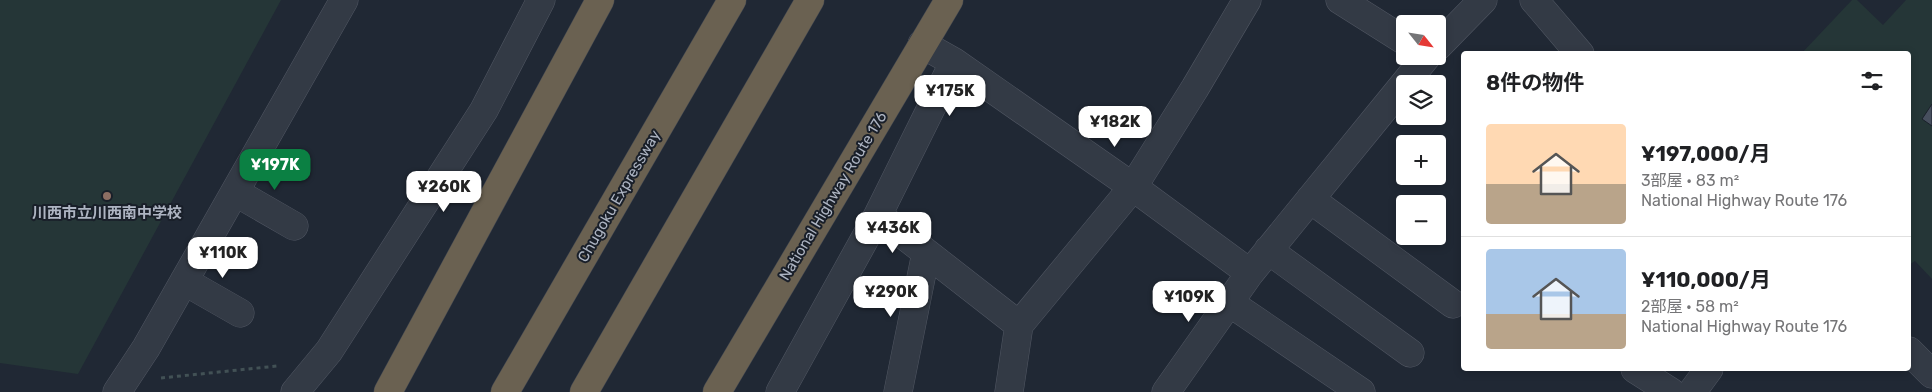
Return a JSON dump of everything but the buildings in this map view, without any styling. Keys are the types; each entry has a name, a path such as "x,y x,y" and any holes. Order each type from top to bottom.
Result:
{"highway":[{"path":"388,392 600,0"},
{"name":"Chugoku Expressway","path":"506,392 732,0"},
{"path":"584,392 810,0"},
{"name":"National Highway Route 176","path":"717,392 949,0"},
{"path":"379,392 446,282"}],"street":[{"path":"120,387 146,348 344,0"},
{"path":"296,392 329,351 484,110 541,0"},
{"path":"1009,392 1019,325 1132,187 1195,88 1247,0"},
{"path":"1340,0 1396,35"},
{"path":"1446,38 1483,0"},
{"path":"1534,0 1577,51"},
{"path":"922,44 954,62 1132,187 1250,273"},
{"path":"780,392 878,215 954,62"},
{"path":"1166,392 1250,273 1420,65"},
{"path":"235,192 294,226"},
{"path":"1310,200 1453,304"},
{"path":"878,215 1019,325"},
{"path":"1268,250 1410,353"},
{"path":"898,392 926,253"},
{"path":"184,281 240,314"},
{"path":"1230,303 1361,392"},
{"path":"1911,353 1932,374"},
{"path":"1638,371 1671,392"},
{"path":"1692,392 1708,371"}],"path":[{"path":"120,387 302,363 315,368"}],"shaded area":[{"name":"川西市立川西南中学校","path":"0,0 281,0 78,374 0,363"},
{"path":"1852,0 1857,0 1883,25 1906,0 1932,0 1932,279 1915,261 1911,264 1911,51 1804,51"}],"place":[{"name":"川西市立川西南中学校","path":"107,196"}]}
